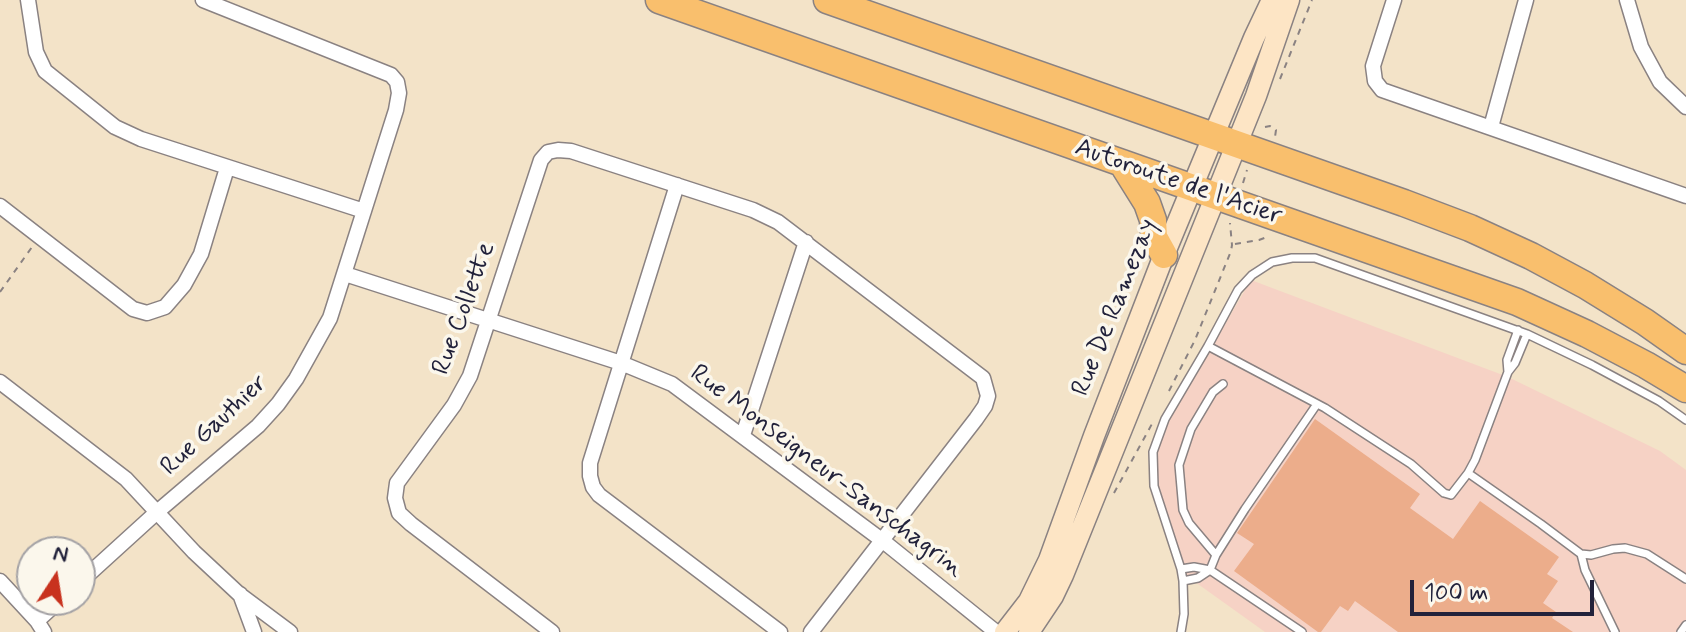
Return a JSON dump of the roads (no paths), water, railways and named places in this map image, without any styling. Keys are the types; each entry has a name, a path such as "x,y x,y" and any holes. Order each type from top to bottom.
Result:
{"highway":[{"name":"Autoroute de l'Acier","path":"659,0 1517,302 1597,339 1686,389"},
{"path":"827,0 1233,149 1435,214 1489,236 1585,285 1686,351"},
{"path":"1122,163 1147,203 1153,220 1154,237 1164,255"}],"street":[{"path":"28,0 36,52 45,71 115,127 141,139 364,211"},
{"name":"Rue Gauthier","path":"96,567 242,441 278,404 296,379 330,318 396,110 399,93 397,82 391,75 203,0"},
{"name":"Rue De Ramezay","path":"1029,632 1058,587 1220,198 1233,149 1254,38 1272,0"},
{"name":"Rue De Ramezay","path":"1233,149 1256,96 1289,0"},
{"path":"1394,0 1373,66 1375,81 1382,90 1686,196"},
{"path":"1491,127 1526,0"},
{"path":"1627,0 1641,47 1660,82 1686,107"},
{"name":"Rue Collette","path":"552,632 399,513 395,498 397,483 465,386 490,321 541,160 548,152 571,151 677,185"},
{"path":"0,206 133,309 147,313 165,307 184,285 201,254 227,168"},
{"path":"780,632 599,495 590,476 590,463 677,185 753,210 778,222 983,378 988,396 985,406 811,632"},
{"name":"Rue De Ramezay","path":"1005,632 1029,601 1049,560 1164,255 1220,198"},
{"path":"743,435 806,242"},
{"name":"Rue Monseigneur-Sanschagrin","path":"345,274 621,363 672,384 883,541 996,632"},
{"path":"0,382 126,479 194,552 239,594 290,632"},
{"path":"0,581 41,627"},
{"path":"239,594 254,632"}],"lane":[{"path":"1181,632 1183,581 1154,486 1153,452 1165,419 1238,290 1252,275 1272,262 1315,258 1518,330 1592,365 1659,401 1686,420"},
{"path":"1508,372 1507,360 1518,330"},
{"path":"1208,346 1356,428 1411,464 1447,495 1453,494 1475,460 1508,372 1527,334"},
{"path":"1216,555 1189,523 1183,510 1179,465 1191,429 1213,392 1223,384"},
{"path":"1183,581 1198,578 1210,570 1216,555 1317,404"},
{"path":"1468,473 1581,554 1625,548 1647,554 1686,579"},
{"path":"1581,554 1585,570 1615,632"},
{"path":"1181,569 1194,567 1210,570 1302,632"},
{"path":"1681,632 1686,625"}]}
